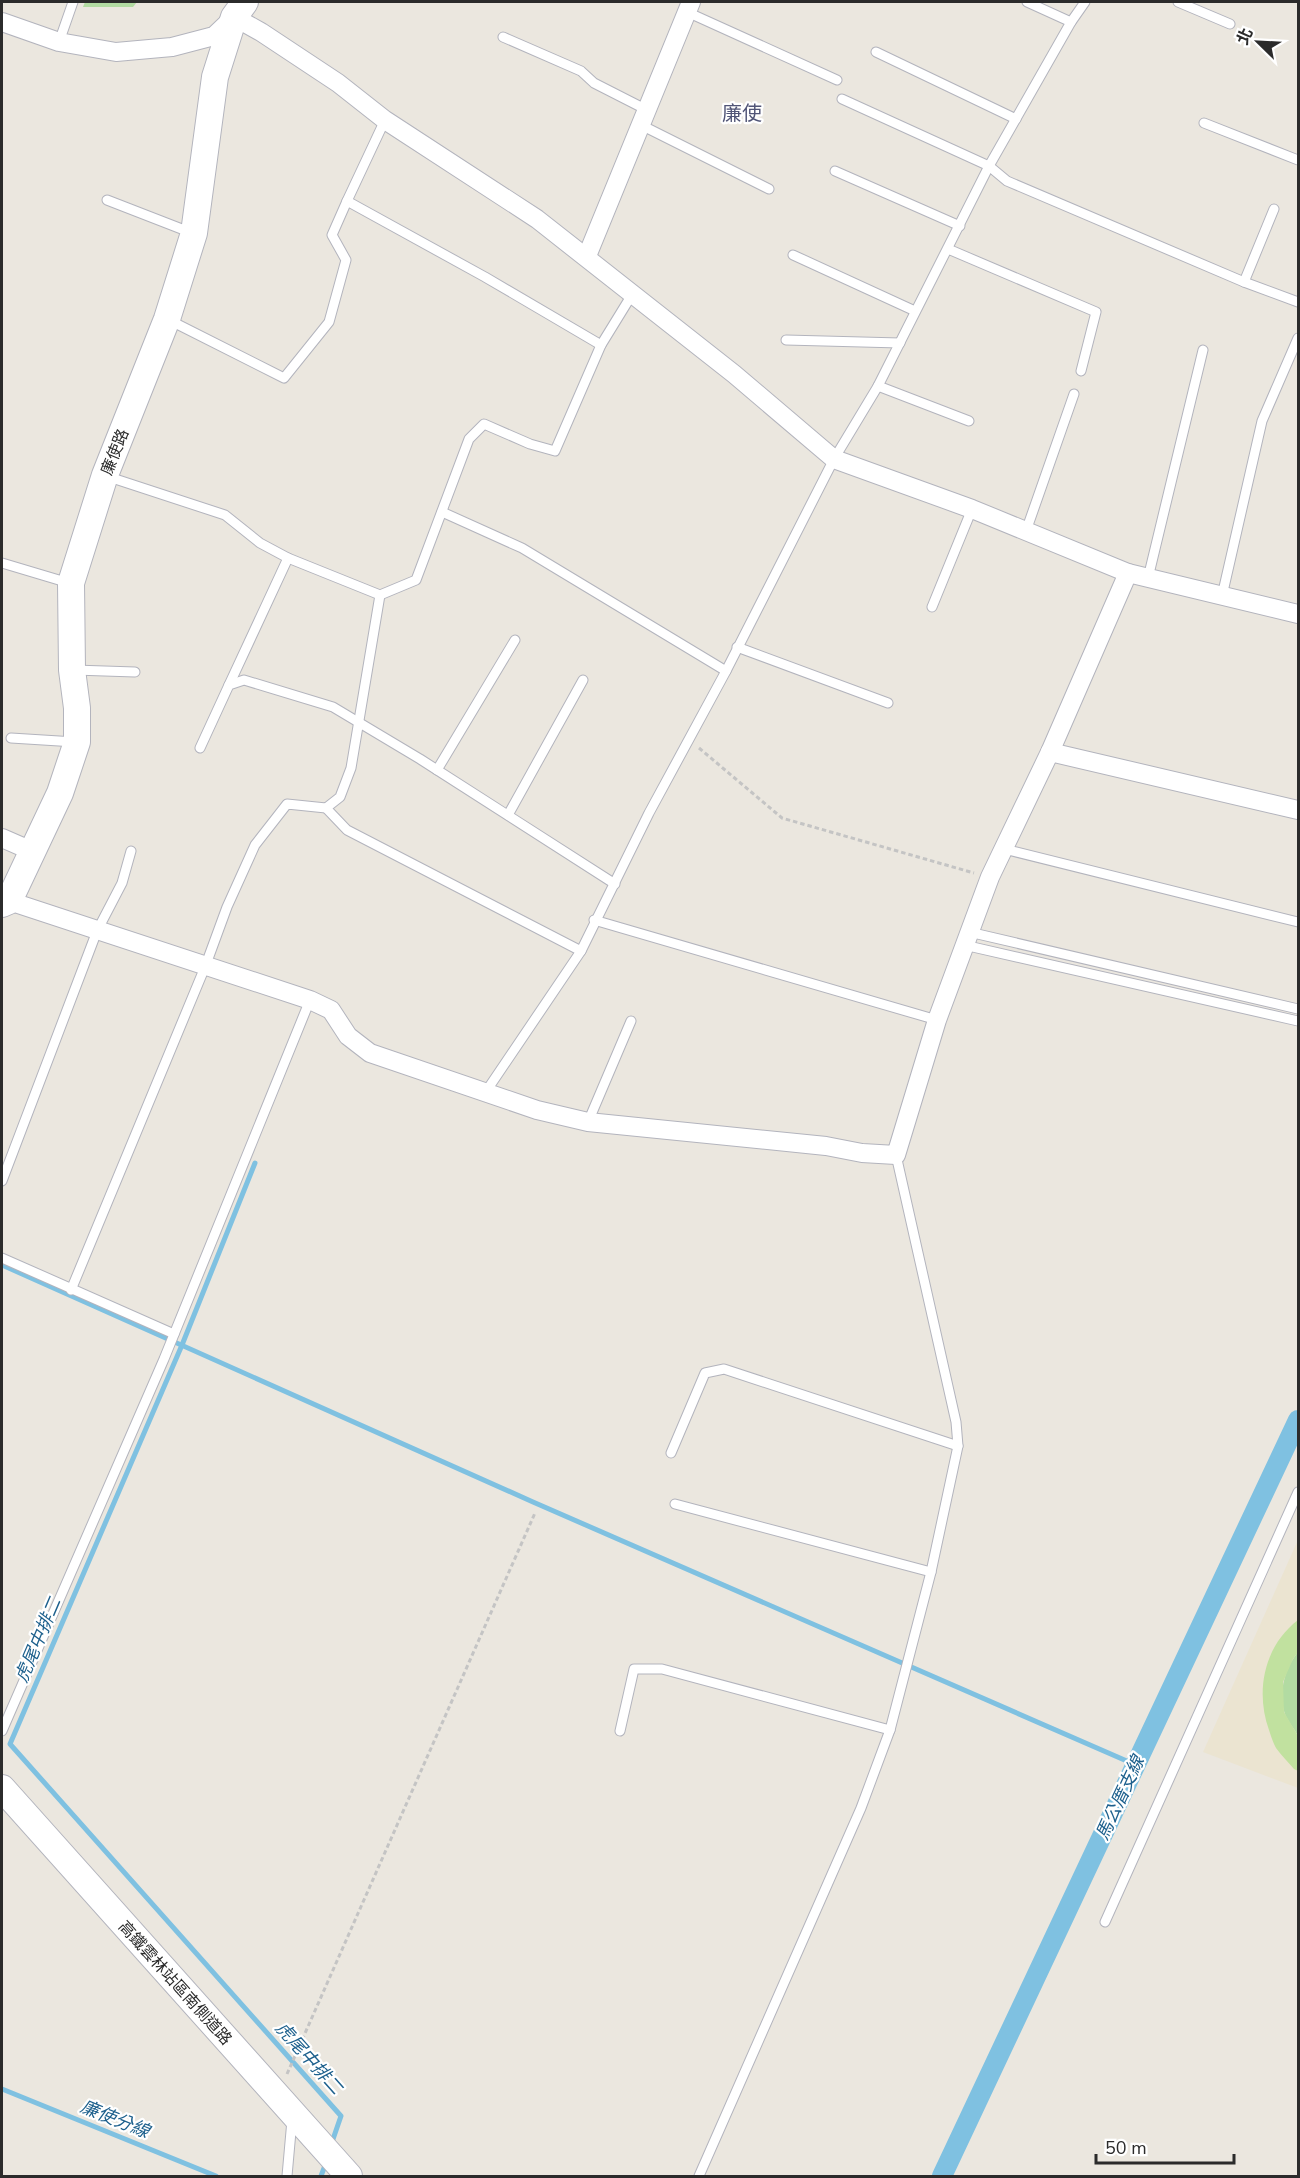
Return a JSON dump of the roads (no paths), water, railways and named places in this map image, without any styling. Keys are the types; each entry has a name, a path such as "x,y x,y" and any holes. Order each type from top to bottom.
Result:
{"street":[{"path":"587,256 689,7"},
{"path":"2,22 59,42 116,52 172,47 214,36 240,9 261,32 338,83 385,120 537,219 587,256 734,374 834,459 972,509 1128,573 1299,614"},
{"name":"廉使路","path":"5,903 34,852 60,793 77,742 77,708 72,670 71,583 105,476 167,319 195,233 215,77 240,9"},
{"path":"5,903 310,1000 332,1010 348,1036 370,1053 537,1110 588,1122 896,1155 937,1020 990,877 1050,752 1128,573"},
{"path":"1050,752 1299,810"},
{"path":"2,838 34,852"},
{"name":"高鐵雲林站區南側道路","path":"2,1788 336,2163"}],"lane":[{"path":"59,42 73,2"},
{"path":"1027,2 1071,22"},
{"path":"485,1093 580,951 649,813 690,740 834,459 878,386 989,166 1071,22 1085,2"},
{"path":"1178,2 1230,24"},
{"path":"689,7 837,80"},
{"path":"503,37 581,71 594,83 644,117 769,189"},
{"path":"876,52 1016,119"},
{"path":"842,99 989,166 1007,181 1244,282 1299,302"},
{"path":"167,319 284,378 329,322 346,260 333,235 385,120"},
{"path":"1204,123 1299,160"},
{"path":"835,171 960,226"},
{"path":"107,200 195,233"},
{"path":"347,201 485,277 601,345"},
{"path":"1244,282 1274,209"},
{"path":"948,249 1096,312 1081,371"},
{"path":"793,255 915,311"},
{"path":"105,476 225,515 261,543 288,558 380,596 416,580 469,439 484,424 530,444 555,451 601,345 633,293"},
{"path":"1221,596 1262,421 1299,338"},
{"path":"786,340 900,343"},
{"path":"1148,578 1203,350"},
{"path":"878,386 969,421"},
{"path":"1026,531 1074,394"},
{"path":"932,607 972,509"},
{"path":"442,512 522,548 726,671"},
{"path":"200,748 288,558"},
{"path":"2,563 71,583"},
{"path":"326,808 340,797 351,768 380,596"},
{"path":"437,770 515,640"},
{"path":"737,647 888,703"},
{"path":"72,670 135,672"},
{"path":"229,685 244,680 333,707 437,770 615,884"},
{"path":"508,815 583,680"},
{"path":"11,738 77,742"},
{"path":"71,1290 205,967 227,907 255,845 287,804 326,808 346,830 580,951"},
{"path":"1004,849 1299,922"},
{"path":"2,1181 98,931 122,883 130,851"},
{"path":"594,920 937,1020"},
{"path":"967,939 1299,1009"},
{"path":"967,939 1299,1021"},
{"path":"2,1731 174,1334 310,1000"},
{"path":"588,1122 631,1021"},
{"path":"699,2176 861,1808 890,1730 931,1572 958,1446 956,1422 896,1155"},
{"path":"2,1258 174,1334"},
{"path":"671,1453 705,1372 724,1369 958,1446"},
{"path":"1105,1922 1299,1492"},
{"path":"675,1504 931,1572"},
{"path":"620,1731 634,1669 662,1669 890,1730"},
{"path":"284,2105 287,2176"}],"waterway":[{"name":"虎尾中排二","path":"255,1163 182,1345 10,1744 341,2116 331,2145"},
{"path":"2,1265 533,1502 1136,1765"},
{"name":"馬公厝支線","path":"942,2176 1298,1420"},
{"name":"廉使分線","path":"2,2089 216,2176"},
{"name":"虎尾中排二","path":"321,2176 326,2163"}],"district":[{"name":"廉使","path":"742,113"}]}
